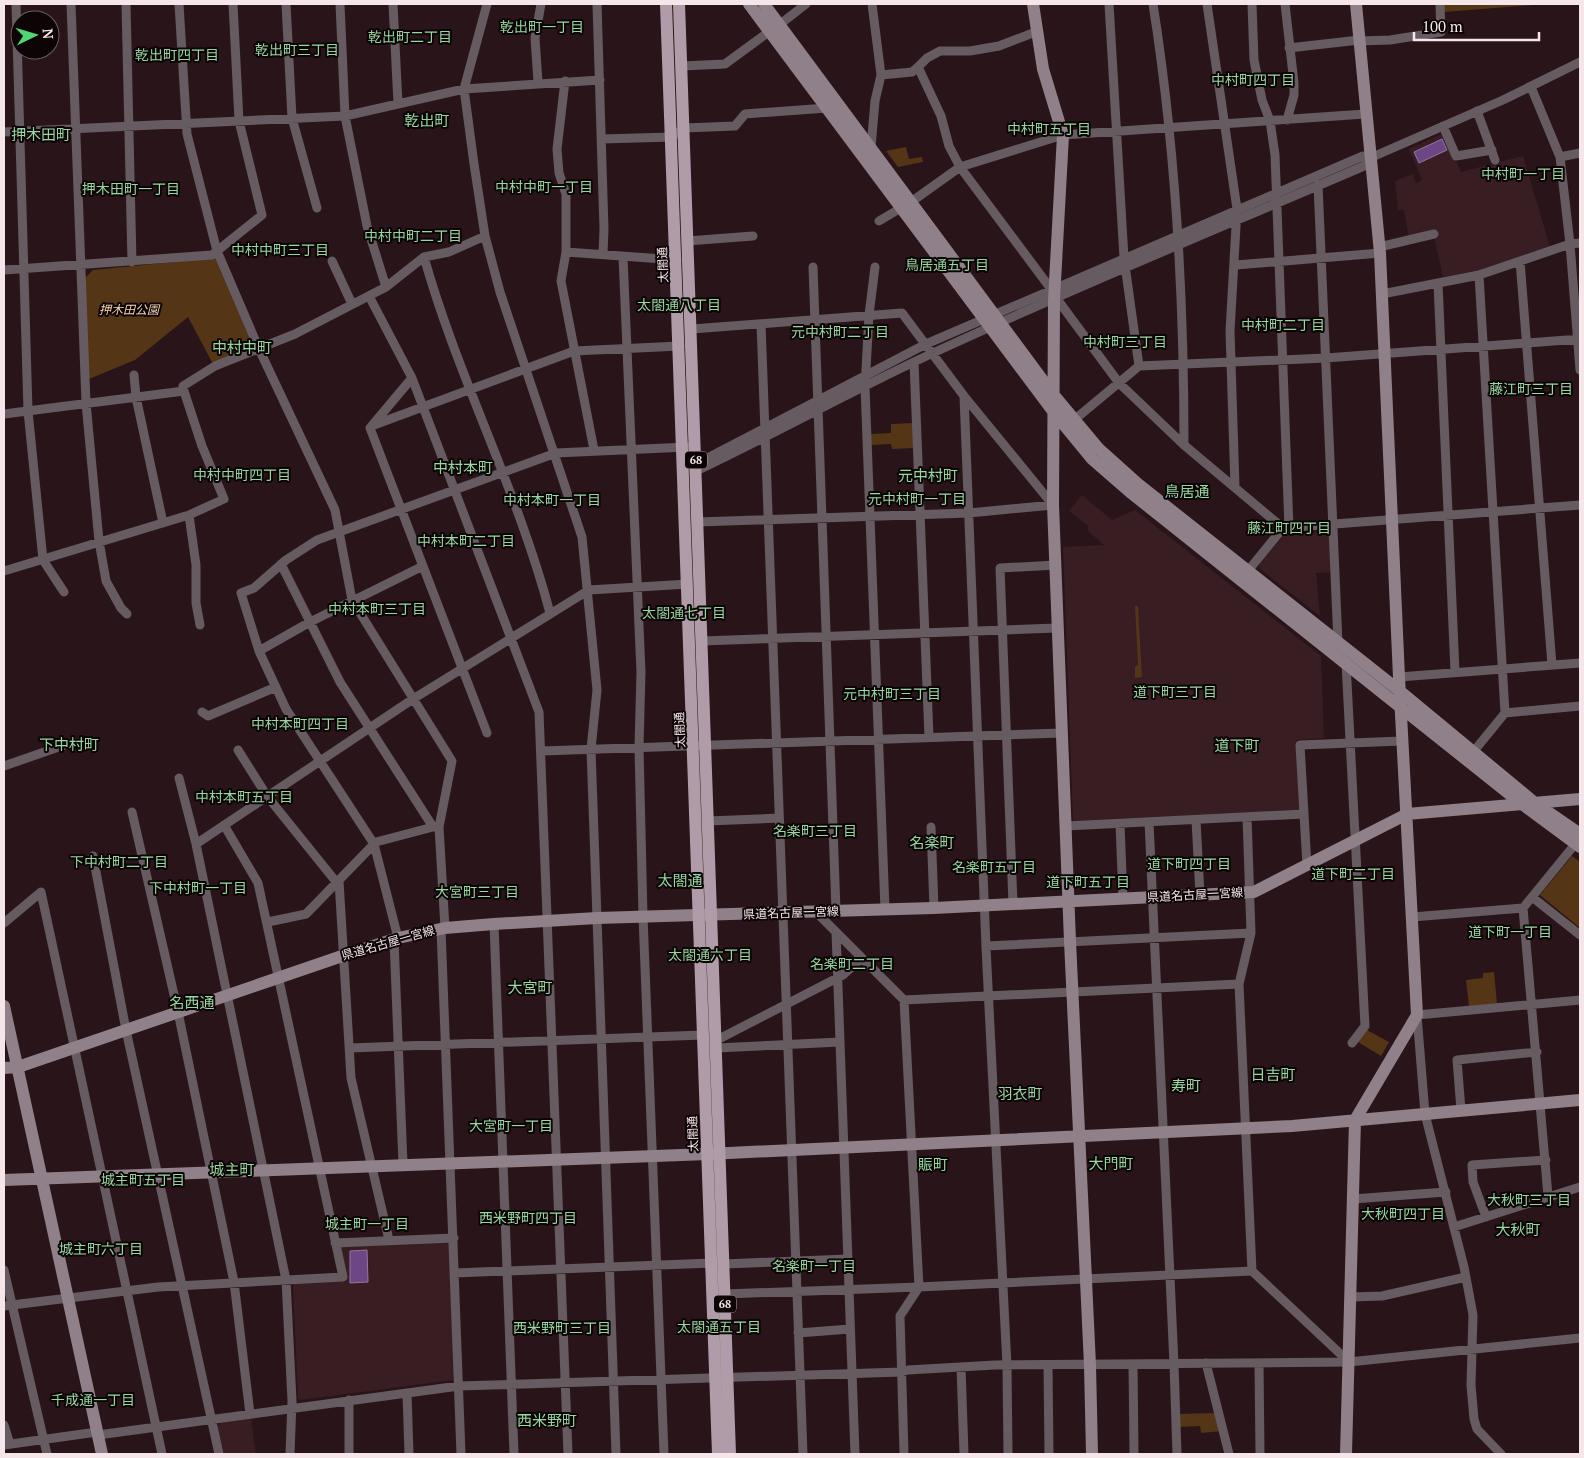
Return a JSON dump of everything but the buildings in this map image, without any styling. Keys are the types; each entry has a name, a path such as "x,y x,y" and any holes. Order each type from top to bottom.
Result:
{"main road":[{"name":"太閤通","path":"666,4 680,346 689,446 696,467 702,641 699,744 708,821 704,915 703,1035 714,1154"},
{"name":"太閤通","path":"679,4 692,329 688,584 699,744 704,915 716,1044 714,1154 722,1377 730,1454"},
{"name":"太閤通","path":"718,1264 725,1294 718,1454"}],"street":[{"path":"16,4 28,411 43,560 64,592"},
{"path":"71,4 86,403 99,542 106,581 121,608 128,614"},
{"path":"126,4 132,262"},
{"path":"179,4 186,123 217,251 259,349 335,510 352,600 452,761 436,827 443,928 461,1454"},
{"path":"4,270 212,255 262,215 239,121 233,4"},
{"path":"286,4 292,118 317,208"},
{"path":"340,4 345,116 367,226 386,287"},
{"path":"392,4 398,104"},
{"path":"487,4 464,88 486,236 500,292 556,452 582,537 589,590 596,690 591,749 616,1454"},
{"path":"538,82 535,38 541,4"},
{"path":"597,4 602,139 603,254"},
{"path":"749,4 774,28 871,148 906,205"},
{"path":"764,4 774,28 827,108 906,205 993,321 1099,449 1138,484 1247,572 1474,751 1529,803"},
{"path":"682,66 726,64 806,4"},
{"path":"871,148 875,102 881,75 872,4"},
{"path":"1034,4 1043,69 1063,135 1054,294 1053,394 1055,414 1053,505 1072,992 1090,1365 1092,1454"},
{"path":"1109,4 1124,258 1139,366"},
{"path":"1153,4 1171,129 1184,364 1184,445"},
{"path":"1207,4 1237,209 1236,265 1230,331 1235,487"},
{"path":"1247,572 1286,528 1284,359 1278,203 1270,121 1262,100 1254,60 1252,4"},
{"path":"1285,4 1294,95 1287,120"},
{"path":"1356,4 1365,114 1380,250 1402,741 1417,1015 1425,1114 1446,1192 1473,1315 1471,1349 1472,1393 1477,1429 1501,1454"},
{"path":"1289,48 1390,40 1441,32 1440,4"},
{"path":"881,75 912,72 927,58 940,52 954,53 989,48 1038,32"},
{"path":"1054,294 1125,269 1364,166 1370,158 1531,87 1580,62"},
{"path":"918,67 941,116 949,146 960,167 1119,383 1184,445 1286,528 1580,505"},
{"path":"4,132 345,116 464,88 538,82 600,80"},
{"path":"565,81 557,149 559,173 566,194 566,252 561,281 594,450"},
{"path":"1531,87 1560,157 1579,339 1580,370"},
{"path":"602,139 672,137 684,128 735,126 745,114 827,108"},
{"path":"1477,111 1495,160"},
{"path":"879,220 906,205 960,167 1063,135 1171,129 1365,114"},
{"path":"1443,126 1456,156 1492,150"},
{"path":"1560,157 1580,153"},
{"path":"696,467 765,427 818,404 865,387 993,321 1054,294 1124,258 1362,156 1370,158"},
{"path":"1318,185 1335,524 1338,643"},
{"path":"1236,265 1322,258 1380,250 1434,234"},
{"path":"4,571 189,515 224,499 202,446 183,386 215,366 259,349 386,287 424,257 449,252 486,236"},
{"path":"688,241 753,236"},
{"path":"1382,294 1479,275 1570,244 1580,243"},
{"path":"566,252 677,260"},
{"path":"424,257 450,337 537,563 550,613"},
{"path":"622,257 641,672 639,747 664,1454"},
{"path":"332,261 352,304"},
{"path":"1520,261 1552,665"},
{"path":"875,266 868,315 865,387 885,909"},
{"path":"813,267 836,910"},
{"path":"1474,751 1505,713 1479,275"},
{"path":"1438,284 1455,672"},
{"path":"368,296 412,378 539,712 554,1041 560,1269 568,1454"},
{"path":"692,329 902,314 964,396 1053,505"},
{"path":"696,467 765,438 818,404 926,344 993,321"},
{"path":"993,321 1055,414 1092,458 1130,492 1401,707 1579,841 1523,908 1548,1196"},
{"path":"761,324 803,1454"},
{"path":"1074,420 1139,366 1326,358 1579,339"},
{"path":"372,426 574,352 680,346"},
{"path":"914,362 929,737"},
{"path":"134,375 136,397 164,523"},
{"path":"412,378 370,428 487,733"},
{"path":"4,414 184,391"},
{"path":"964,396 988,997 1007,1366 1008,1454"},
{"path":"403,1164 396,939 374,844 286,709 259,651 241,593 254,588 281,564 317,540 556,452 689,446"},
{"path":"698,522 969,513 1053,505"},
{"path":"189,515 196,565 196,603 200,625"},
{"path":"281,564 340,682 436,827"},
{"path":"259,651 352,600 423,566"},
{"path":"1013,904 1000,568 1056,566"},
{"path":"196,844 413,699 589,590 688,584"},
{"path":"702,641 1057,628"},
{"path":"1399,677 1580,662"},
{"path":"1346,663 1365,1026 1352,1043"},
{"path":"202,712 208,716 276,687"},
{"path":"1505,713 1580,706"},
{"path":"542,751 699,744 1062,733"},
{"path":"1307,866 1300,745 1402,741"},
{"path":"4,766 73,742"},
{"path":"238,750 267,796 338,882 345,955 351,1078 373,1165 389,1240"},
{"path":"179,778 196,844 286,1280 292,1409 290,1454"},
{"name":"県道名古屋一宮線","path":"4,1068 18,1067 345,955 396,939 443,928 548,920 934,908 1254,892 1407,814 1580,799"},
{"path":"132,812 178,1012 234,1282 250,1414"},
{"path":"1066,826 1304,814"},
{"path":"1247,817 1251,933 1239,984 1252,1271 1349,1362"},
{"path":"708,821 779,818"},
{"path":"1196,820 1200,895"},
{"path":"1149,822 1177,1454"},
{"path":"1120,824 1122,899"},
{"path":"8,1306 127,1290 181,1285 343,1278 280,977 258,883 224,825"},
{"path":"268,922 306,914 374,844 436,827"},
{"path":"931,827 934,908"},
{"path":"93,856 126,1030 219,1454"},
{"path":"4,923 41,892 76,1047 162,1454"},
{"path":"1532,897 1580,935"},
{"path":"1412,918 1523,908"},
{"path":"815,912 904,1000 919,1287 900,1316 904,1454"},
{"path":"494,924 514,1454"},
{"path":"836,932 855,1454"},
{"path":"986,946 1251,933"},
{"path":"716,1044 838,978 862,958"},
{"path":"904,1000 1239,984"},
{"path":"1417,1015 1580,1000"},
{"path":"4,1006 102,1454"},
{"path":"1346,1454 1355,1120 1417,1015"},
{"path":"350,1048 703,1035"},
{"path":"716,1044 789,1045 840,1042"},
{"path":"1461,1110 1457,1060 1537,1052"},
{"path":"4,1180 502,1160 714,1154 1247,1128 1580,1100"},
{"path":"1486,1217 1473,1182 1472,1165 1546,1160"},
{"path":"1454,1227 1548,1196 1580,1188"},
{"path":"1353,1199 1446,1192"},
{"path":"335,1242 454,1238"},
{"path":"455,1273 847,1260"},
{"path":"4,1270 8,1306 46,1454"},
{"path":"725,1294 1003,1284 1252,1271"},
{"path":"1350,1297 1382,1296 1466,1277"},
{"path":"798,1333 850,1329"},
{"path":"4,1425 7,1444 212,1420 459,1386 902,1372 961,1367 1349,1362 1580,1338"},
{"path":"1259,1363 1260,1454"},
{"path":"1133,1364 1134,1454"},
{"path":"1206,1364 1229,1454"},
{"path":"1048,1365 1049,1454"},
{"path":"961,1367 964,1454"},
{"path":"407,1393 409,1454"},
{"path":"349,1400 349,1454"}],"shaded area":[{"path":"1444,133 1461,172 1523,156 1550,247 1481,270 1443,277 1433,233 1409,239 1404,210 1398,210 1395,181 1413,174 1416,183 1422,180 1409,149"},
{"path":"1442,139 1447,150 1419,163 1414,152"},
{"path":"1082,495 1112,520 1135,510 1321,656 1324,738 1297,740 1299,810 1073,821 1063,547 1104,545 1087,530 1089,527 1069,511"},
{"path":"1329,531 1333,572 1316,573 1320,616 1259,568 1259,564 1284,535"},
{"path":"447,1241 450,1243 453,1380 301,1400 298,1398 293,1285 295,1283 347,1281 340,1249 342,1245"},
{"path":"367,1250 368,1282 350,1283 350,1251"},
{"path":"251,1418 256,1454 222,1454 216,1427 222,1422"}],"green space":[{"path":"1443,4 1546,4 1444,12"},
{"path":"906,147 909,159 922,157 923,162 898,167 886,151"},
{"name":"押木田公園","path":"215,258 253,346 213,364 188,317 135,360 89,379 85,278 93,270"},
{"path":"913,423 914,448 892,449 891,444 871,445 871,434 891,433 891,424"},
{"path":"1135,606 1138,606 1142,677 1135,678 1135,667 1138,665"},
{"path":"1572,856 1580,862 1580,928 1540,895"},
{"path":"1494,972 1497,1004 1469,1006 1466,980 1483,978 1483,973"},
{"path":"1365,1029 1389,1042 1381,1056 1358,1042"},
{"path":"1217,1413 1222,1431 1201,1433 1200,1426 1179,1427 1179,1414"}],"district":[{"name":"乾出町一丁目","path":"542,27"},
{"name":"乾出町二丁目","path":"410,37"},
{"name":"乾出町三丁目","path":"297,50"},
{"name":"乾出町四丁目","path":"177,55"},
{"name":"中村町四丁目","path":"1253,80"},
{"name":"乾出町","path":"427,121"},
{"name":"中村町五丁目","path":"1049,129"},
{"name":"押木田町","path":"41,135"},
{"name":"中村町一丁目","path":"1523,174"},
{"name":"中村中町一丁目","path":"544,187"},
{"name":"押木田町一丁目","path":"131,189"},
{"name":"中村中町二丁目","path":"413,236"},
{"name":"中村中町三丁目","path":"280,250"},
{"name":"鳥居通五丁目","path":"947,265"},
{"name":"太閤通八丁目","path":"679,305"},
{"name":"中村町二丁目","path":"1283,325"},
{"name":"元中村町二丁目","path":"840,332"},
{"name":"中村町三丁目","path":"1125,342"},
{"name":"中村中町","path":"242,348"},
{"name":"藤江町三丁目","path":"1531,389"},
{"name":"中村本町","path":"463,468"},
{"name":"中村中町四丁目","path":"242,475"},
{"name":"元中村町","path":"928,476"},
{"name":"鳥居通","path":"1187,492"},
{"name":"元中村町一丁目","path":"917,499"},
{"name":"中村本町一丁目","path":"552,500"},
{"name":"藤江町四丁目","path":"1289,528"},
{"name":"中村本町二丁目","path":"466,541"},
{"name":"中村本町三丁目","path":"377,609"},
{"name":"太閤通七丁目","path":"684,613"},
{"name":"道下町三丁目","path":"1175,692"},
{"name":"元中村町三丁目","path":"892,694"},
{"name":"中村本町四丁目","path":"300,724"},
{"name":"下中村町","path":"69,745"},
{"name":"道下町","path":"1237,746"},
{"name":"中村本町五丁目","path":"244,797"},
{"name":"名楽町三丁目","path":"815,831"},
{"name":"名楽町","path":"932,843"},
{"name":"下中村町二丁目","path":"119,862"},
{"name":"道下町四丁目","path":"1189,864"},
{"name":"名楽町五丁目","path":"994,867"},
{"name":"道下町二丁目","path":"1353,874"},
{"name":"太閤通","path":"680,881"},
{"name":"道下町五丁目","path":"1088,882"},
{"name":"下中村町一丁目","path":"198,888"},
{"name":"大宮町三丁目","path":"477,892"},
{"name":"道下町一丁目","path":"1510,932"},
{"name":"太閤通六丁目","path":"710,955"},
{"name":"名楽町二丁目","path":"852,964"},
{"name":"大宮町","path":"530,988"},
{"name":"名西通","path":"192,1003"},
{"name":"日吉町","path":"1273,1075"},
{"name":"寿町","path":"1186,1086"},
{"name":"羽衣町","path":"1020,1094"},
{"name":"大宮町一丁目","path":"511,1126"},
{"name":"大門町","path":"1111,1164"},
{"name":"賑町","path":"933,1165"},
{"name":"城主町","path":"232,1170"},
{"name":"城主町五丁目","path":"143,1180"},
{"name":"大秋町三丁目","path":"1529,1200"},
{"name":"大秋町四丁目","path":"1403,1214"},
{"name":"西米野町四丁目","path":"528,1218"},
{"name":"城主町一丁目","path":"367,1224"},
{"name":"大秋町","path":"1518,1230"},
{"name":"城主町六丁目","path":"101,1249"},
{"name":"名楽町一丁目","path":"814,1266"},
{"name":"太閤通五丁目","path":"719,1327"},
{"name":"西米野町三丁目","path":"562,1328"},
{"name":"千成通一丁目","path":"93,1400"},
{"name":"西米野町","path":"547,1421"}]}
